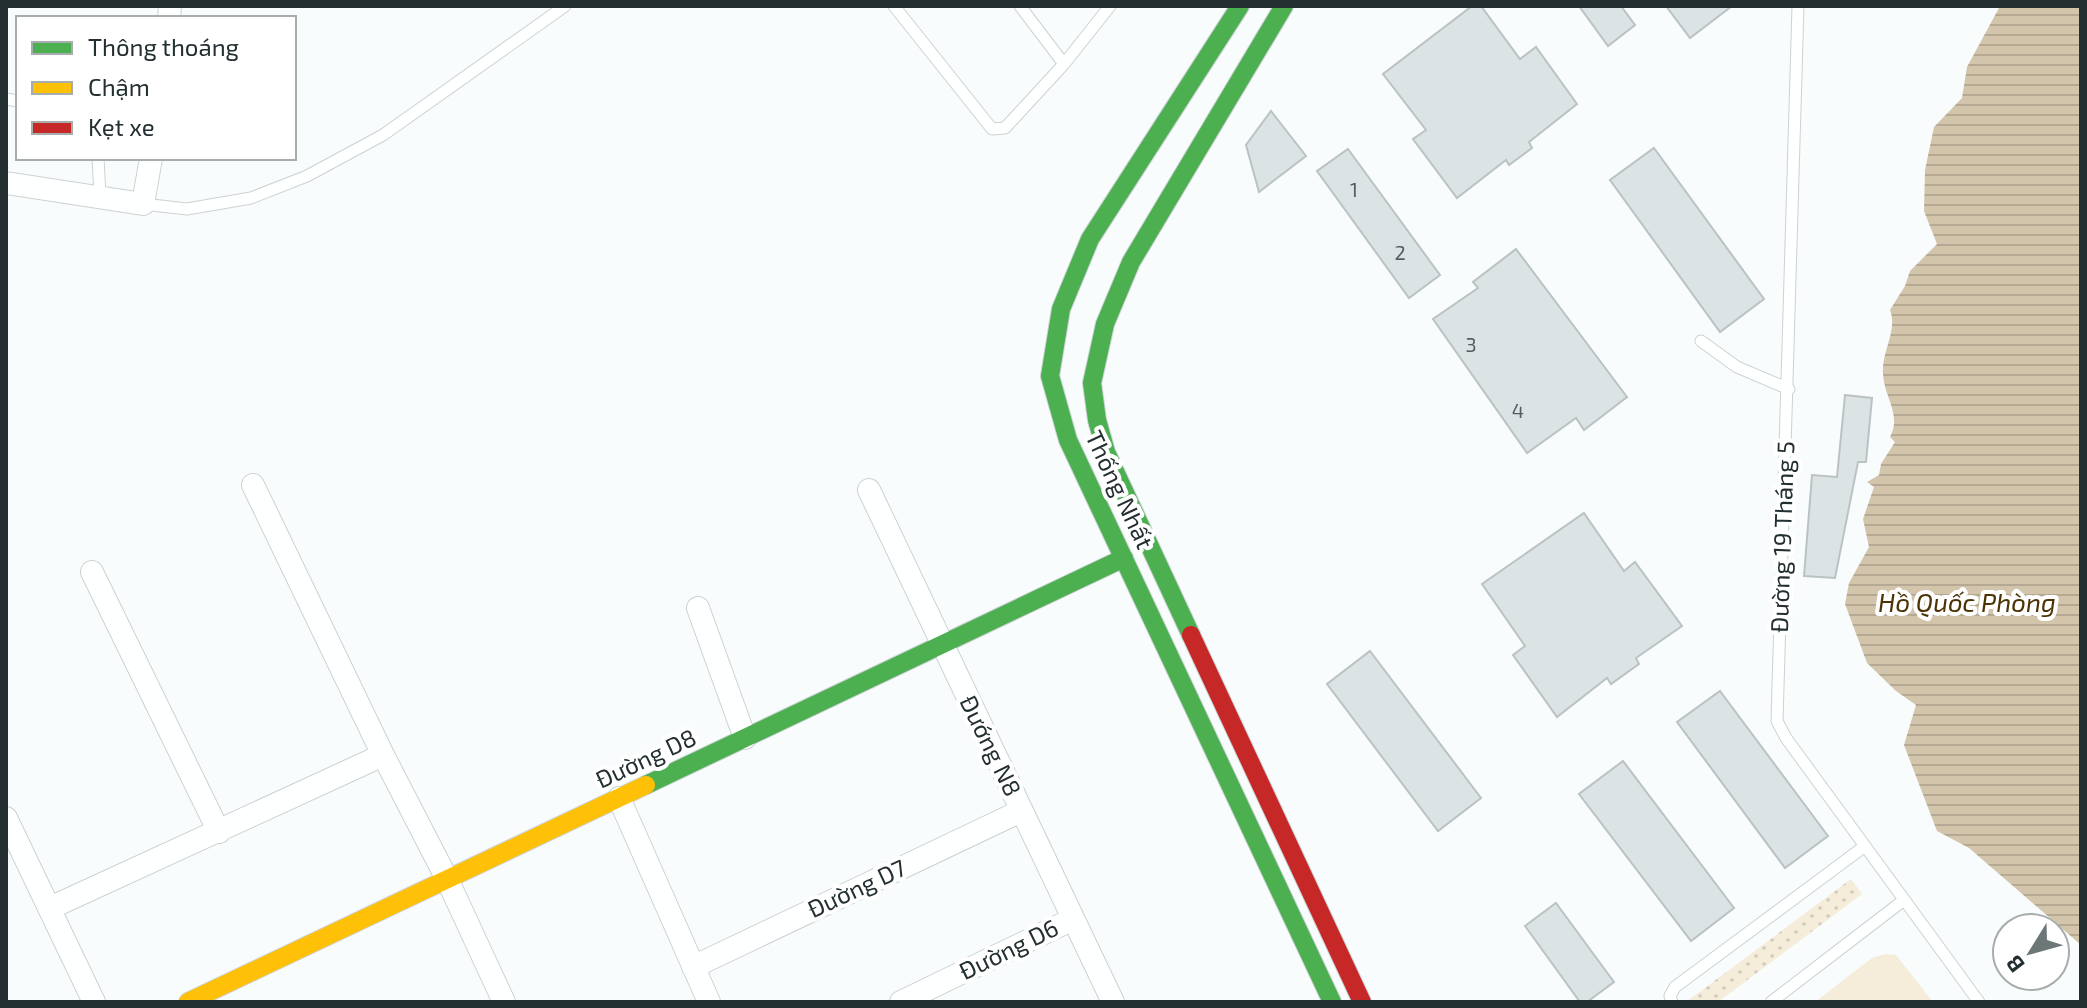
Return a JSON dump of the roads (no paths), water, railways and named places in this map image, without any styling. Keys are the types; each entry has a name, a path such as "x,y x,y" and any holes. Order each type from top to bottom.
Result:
{"main road":[{"name":"Thống Nhất","path":"1240,6 1090,239 1083,316 1097,420 1106,452 1362,1002"},
{"name":"Thống Nhất","path":"1284,6 1131,262 1083,316 1050,376 1068,440 1332,1002"},
{"name":"Đường D8","path":"188,1002 1124,558"}],"street":[{"path":"6,183 143,204 151,160"},
{"path":"253,485 383,755 447,879 504,1002"},
{"name":"Đướng N8","path":"869,490 1113,1002"},
{"path":"92,572 219,832"},
{"path":"698,608 745,738"},
{"path":"50,908 383,755"},
{"path":"619,798 709,1002"},
{"name":"Đường D7","path":"693,967 1021,811"},
{"path":"6,818 94,1002"},
{"name":"Đường D6","path":"907,1001 1073,919"}],"lane":[{"path":"143,204 187,209 251,198 307,176 383,135 565,6"},
{"path":"894,6 992,129 1005,128 1064,64 1110,6"},
{"path":"1020,6 1064,64"},
{"name":"Đường 19 Tháng 5","path":"1798,6 1777,721 1786,738 1979,1002"},
{"path":"98,160 100,196"},
{"path":"1701,341 1737,367 1789,389"},
{"path":"1672,1002 1670,996 1675,987 1865,846"},
{"path":"1771,1002 1904,900"}],"water":[{"name":"Hồ Quốc Phòng","path":"2000,6 2081,6 2081,945 2071,936 2071,912 2043,912 1969,848 1937,831 1904,745 1916,705 1867,663 1845,604 1849,583 1869,547 1863,519 1874,487 1867,482 1879,475 1881,464 1895,442 1890,437 1894,421 1883,374 1892,326 1890,310 1910,271 1937,244 1924,211 1925,170 1934,127 1962,98 1967,67"}]}
